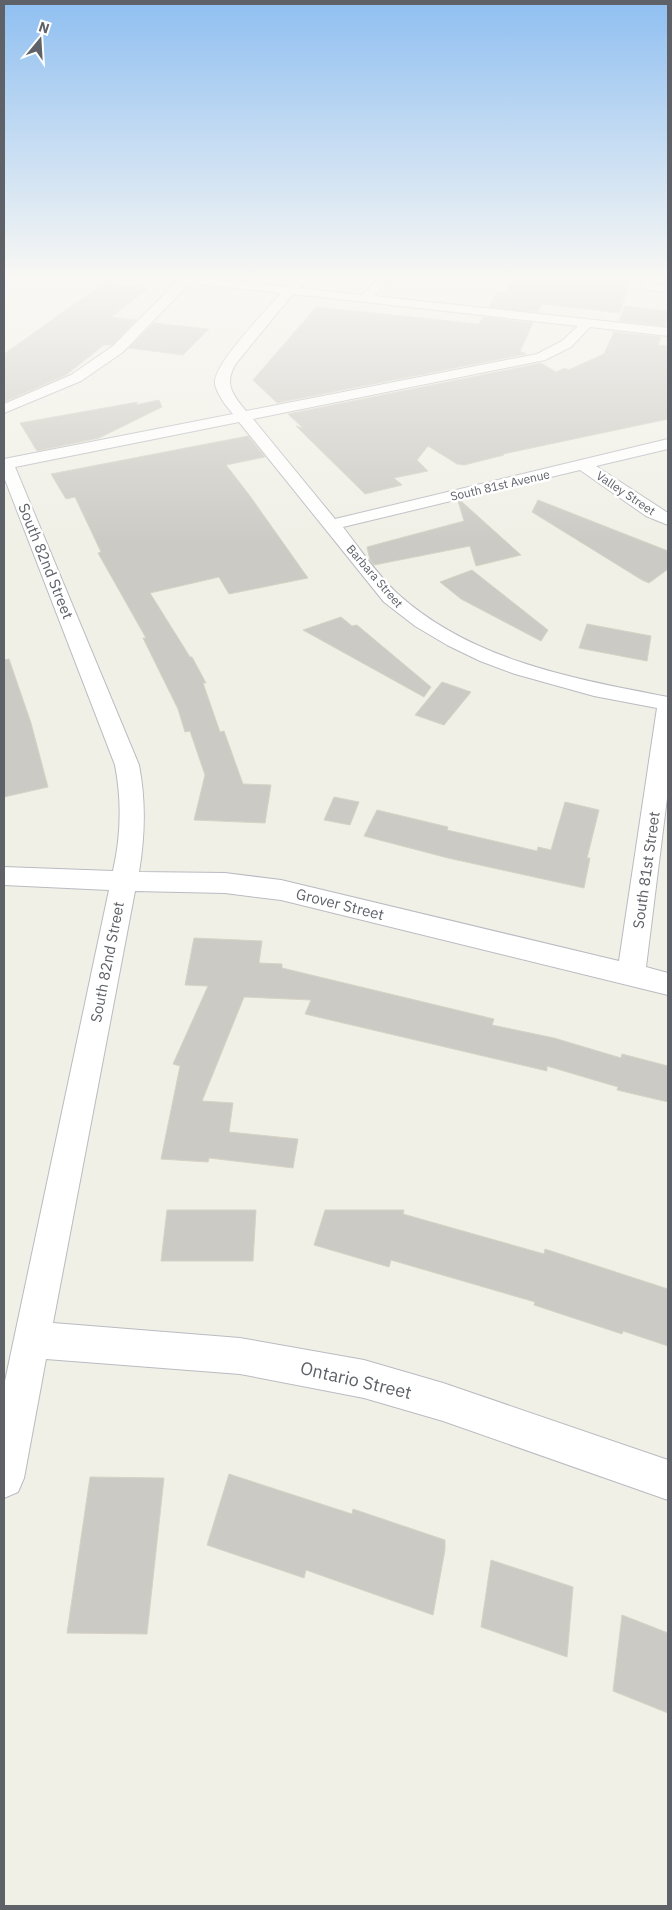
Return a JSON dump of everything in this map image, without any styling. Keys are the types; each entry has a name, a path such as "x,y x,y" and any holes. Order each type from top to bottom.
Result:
{"street":[{"path":"4,409 76,378 93,366"},
{"name":"Barbara Street","path":"228,366 223,372 221,382 223,389 242,416 391,598 412,616 454,642 486,657 540,676 584,688 668,705"},
{"name":"South 82nd Street","path":"4,1478 130,851 134,814 132,788 127,765 18,512 9,470 4,464 494,366"},
{"name":"South 81st Avenue","path":"331,525 668,444"},
{"name":"Valley Street","path":"584,464 652,512 668,520"},
{"name":"South 81st Street","path":"631,975 668,705"},
{"name":"Grover Street","path":"4,876 225,883 280,890 668,984"},
{"name":"Ontario Street","path":"32,1340 240,1356 364,1379 443,1402 668,1480"}],"building":[{"path":"4,366 77,366 66,375 4,402"},
{"path":"265,366 464,366 277,403 253,380"},
{"path":"525,366 546,366 556,372 565,368 568,370 577,366 668,366 668,419 503,454 464,465 457,464 428,446 417,460 428,471 394,478 402,485 365,494 296,426 303,428 288,414"},
{"path":"159,400 162,407 99,438 37,451 20,423 138,402 135,405"},
{"path":"248,436 265,457 226,465 308,578 229,594 219,577 150,593 190,657 192,657 206,683 203,683 220,732 224,731 243,784 271,785 265,823 194,820 205,775 190,731 185,732 178,709 143,638 146,638 98,553 101,552 75,497 66,499 51,474"},
{"path":"538,500 668,551 668,569 649,583 642,580 532,512"},
{"path":"458,501 461,501 521,555 476,566 470,546 374,565 370,560 367,547 464,521"},
{"path":"472,570 548,630 541,641 461,599 440,582"},
{"path":"341,617 352,626 357,625 431,687 424,697 303,630"},
{"path":"587,624 651,636 647,661 579,648"},
{"path":"9,659 31,723 48,787 4,797 4,660"},
{"path":"442,682 471,692 444,725 415,715"},
{"path":"334,797 359,802 350,825 324,820"},
{"path":"565,802 599,810 587,858 590,858 584,888 448,858 364,836 377,810 448,827 447,830 537,851 538,847 551,850"},
{"path":"194,938 262,941 259,963 282,964 282,968 494,1019 492,1025 554,1038 621,1058 622,1054 668,1066 668,1102 617,1090 618,1087 547,1066 547,1071 305,1014 311,1000 244,997 202,1101 233,1103 229,1132 298,1139 293,1168 209,1158 208,1162 161,1159 180,1066 173,1064 208,986 185,985"},
{"path":"167,1210 256,1210 253,1261 161,1261"},
{"path":"325,1210 404,1210 403,1214 544,1254 545,1249 668,1289 668,1346 623,1331 622,1334 534,1305 535,1302 391,1260 389,1267 314,1245"},
{"path":"229,1474 352,1514 353,1509 445,1540 445,1550 433,1615 306,1570 304,1578 207,1545"},
{"path":"90,1477 164,1478 147,1634 67,1633"},
{"path":"491,1560 573,1587 567,1657 481,1627"},
{"path":"622,1615 668,1633 668,1713 613,1691"}]}
